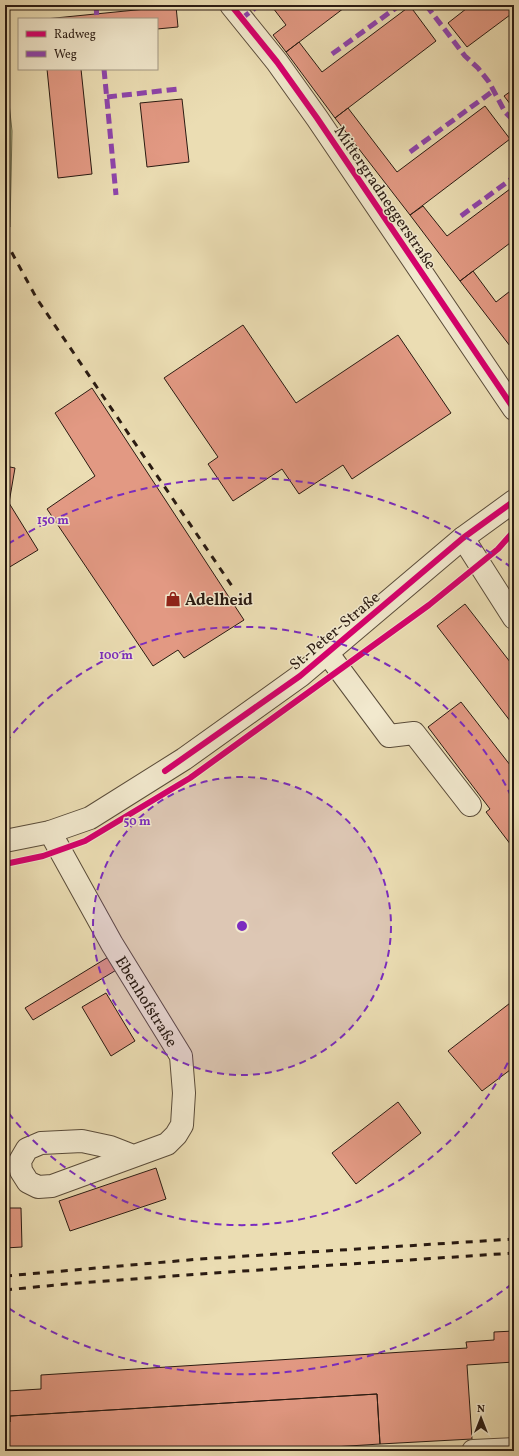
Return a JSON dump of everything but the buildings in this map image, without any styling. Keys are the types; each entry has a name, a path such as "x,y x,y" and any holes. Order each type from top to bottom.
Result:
{"street":[{"name":"Mittergradneggerstraße","path":"231,5 277,62 317,118 514,409"},
{"name":"St.-Peter-Straße","path":"5,842 50,832 90,818 165,771 300,676 328,654 463,538 514,501"},
{"path":"463,538 514,618"},
{"path":"328,654 389,736 414,733 470,805"},
{"name":"Ebenhofstraße","path":"50,832 112,944 181,1056 184,1093 182,1125 176,1135 167,1144 133,1156"},
{"path":"473,1451 514,1449"}],"green space":[{"path":"5,66 12,131 10,227 5,218"},
{"path":"5,254 8,259 8,302 5,318"}],"railway":[{"path":"5,240 37,299 232,586"},
{"path":"5,1276 200,1259 514,1239"},
{"path":"5,1290 214,1273 514,1253"}],"marked path":[{"path":"96,5 97,18"},
{"path":"241,19 259,5"},
{"path":"332,54 400,5"},
{"path":"426,5 465,56 478,68 489,82 505,112 514,121"},
{"path":"104,70 116,195"},
{"path":"107,97 178,89"},
{"path":"410,152 493,91"},
{"path":"461,216 514,177"}],"cycle path":[{"path":"231,5 277,62 317,118 514,409"},
{"path":"165,771 300,676 463,538 514,501"},
{"path":"5,864 43,856 85,841 190,778 429,605 498,549 514,531"}],"place":[{"name":"Adelheid","path":"173,599"}]}
